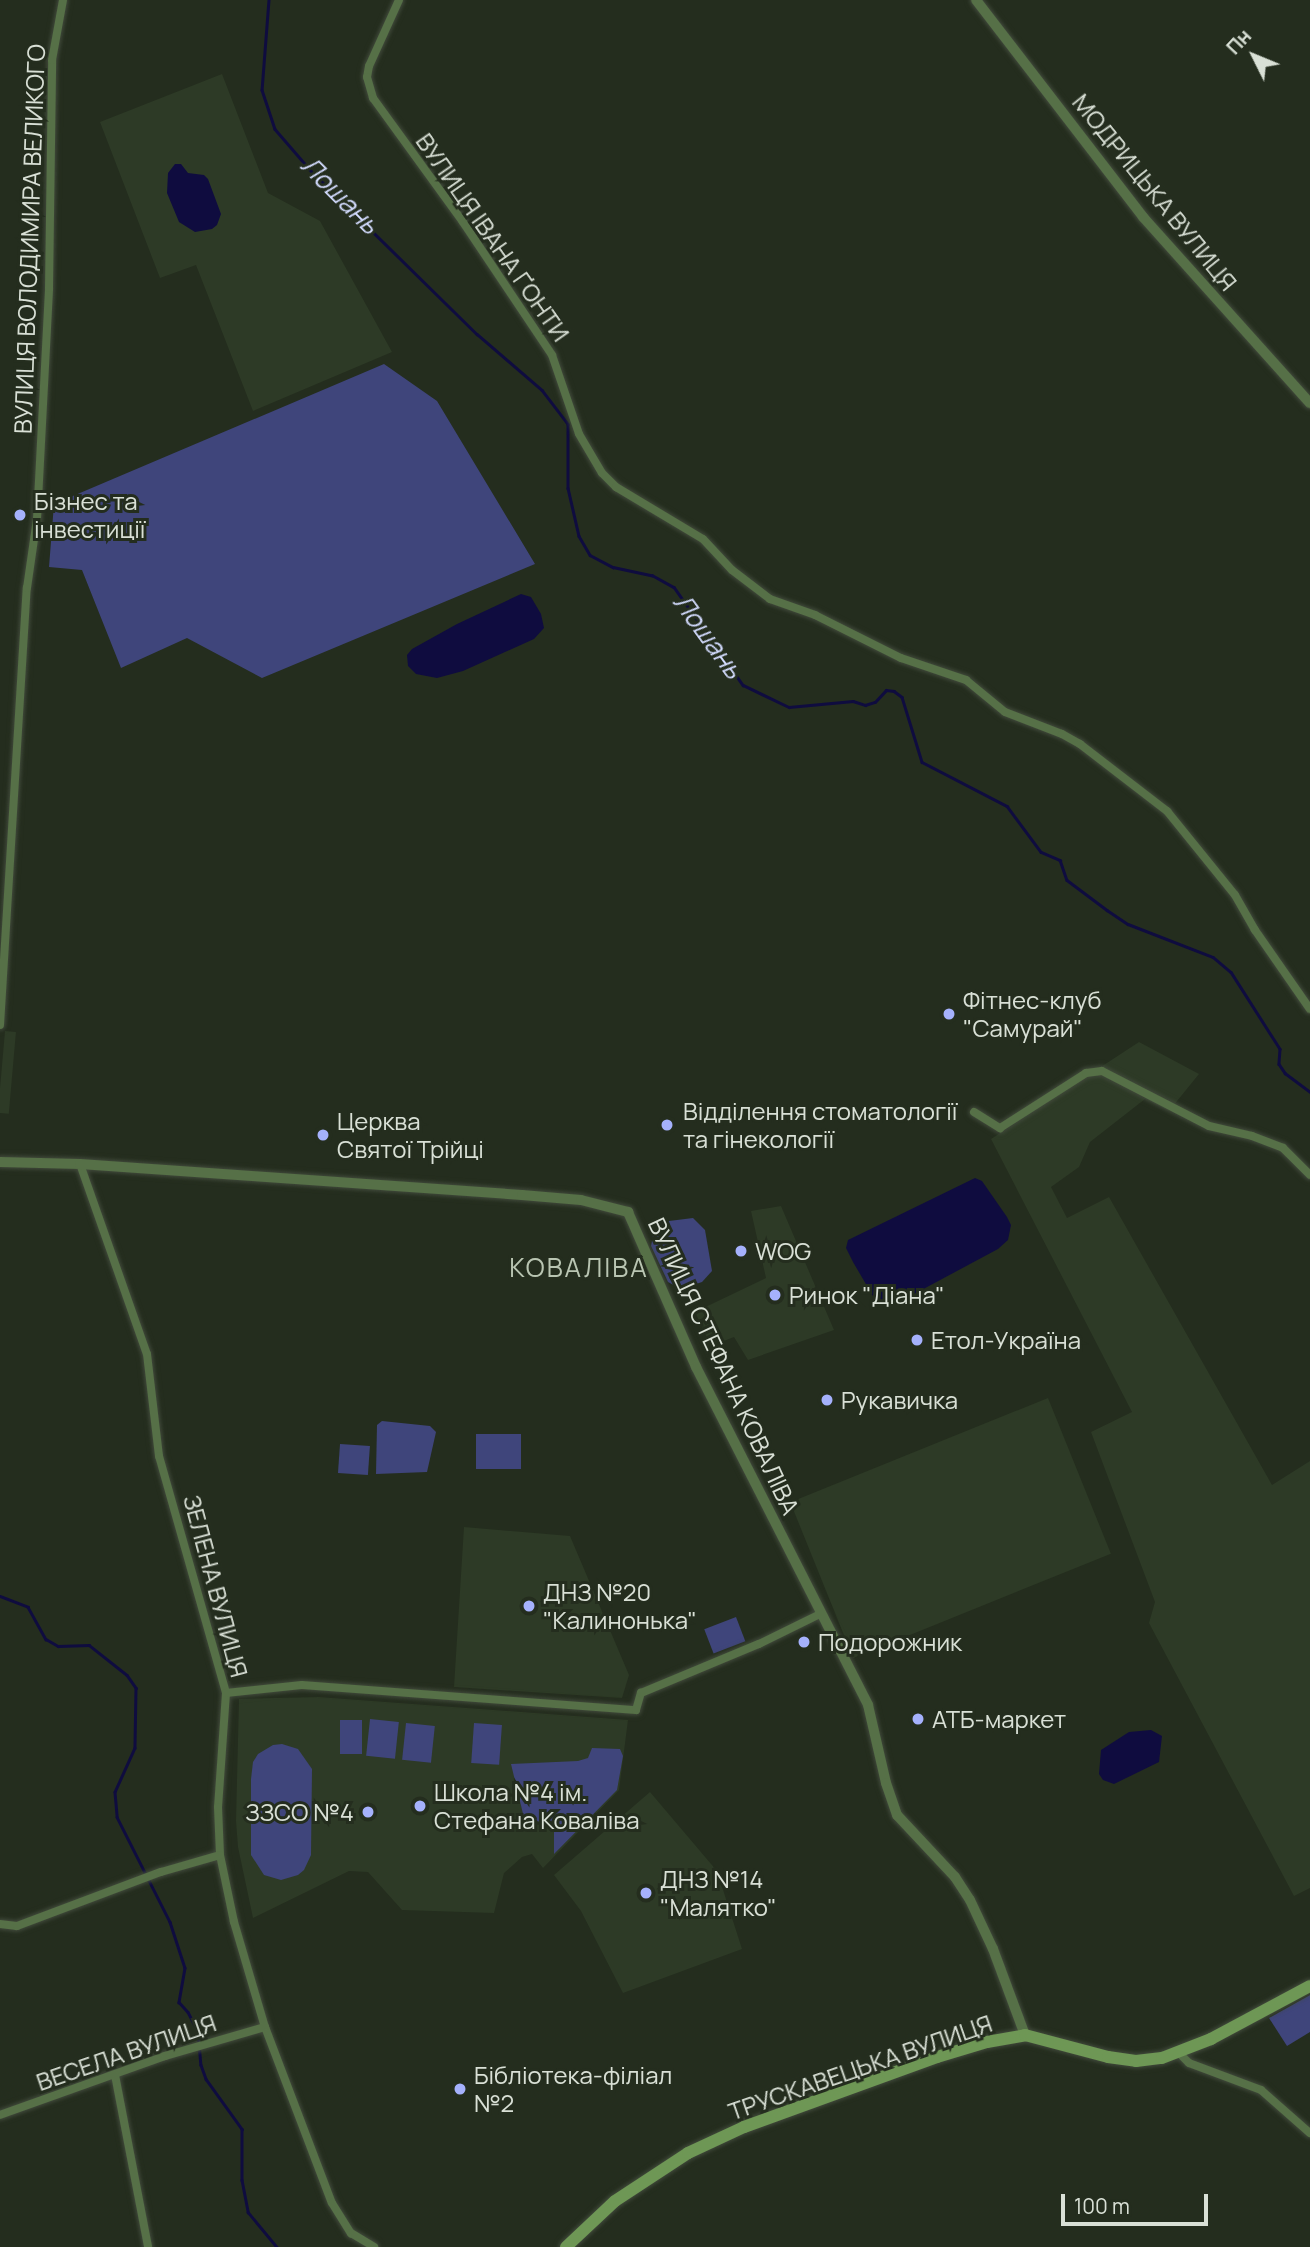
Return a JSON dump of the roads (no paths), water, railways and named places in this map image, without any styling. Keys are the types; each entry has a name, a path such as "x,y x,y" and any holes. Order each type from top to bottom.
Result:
{"main road":[{"name":"ТРУСКАВЕЦЬКА ВУЛИЦЯ","path":"566,2247 597,2216 636,2186 722,2137 937,2057 987,2042 1025,2035 1121,2060 1148,2060 1179,2053 1211,2039 1310,1986"}],"street":[{"name":"ВУЛИЦЯ ВОЛОДИМИРА ВЕЛИКОГО","path":"0,1025 27,588 37,519 48,299 52,60 63,0"},
{"name":"ВУЛИЦЯ ІВАНА ҐОНТИ","path":"400,0 369,66 368,77 373,98 463,222 552,355 579,434 602,472 616,487 703,539 732,570 770,599 815,615 901,658 966,680 1005,712 1062,734 1080,744 1167,811 1235,895 1255,930 1310,1009"},
{"name":"МОДРИЦЬКА ВУЛИЦЯ","path":"976,0 1152,227 1310,403"},
{"path":"0,837 12,836"},
{"path":"974,1112 1000,1128 1086,1073 1102,1071 1209,1126 1252,1136 1283,1148 1310,1175"},
{"name":"ВУЛИЦЯ СТЕФАНА КОВАЛІВА","path":"0,1161 80,1164 522,1195 581,1200 628,1212 696,1367 868,1704 886,1783 897,1815 955,1877 970,1900 993,1949 1025,2035"},
{"name":"ЗЕЛЕНА ВУЛИЦЯ","path":"80,1164 148,1354 159,1456 226,1693 218,1807 220,1855 234,1922 265,2027 332,2203 351,2233 374,2247"},
{"path":"226,1693 302,1685 636,1710 641,1693 759,1644 820,1614"},
{"path":"0,1924 17,1926 161,1872 220,1855"},
{"name":"ВЕСЕЛА ВУЛИЦЯ","path":"0,2115 192,2048 265,2027"},
{"path":"1179,2053 1189,2063 1261,2090 1310,2133"},
{"path":"115,2075 148,2247"}],"waterway":[{"name":"Лошань","path":"269,0 262,90 275,129 313,173 477,334 542,390 568,424 568,488 579,536 590,555 613,567 652,575 674,587 743,685 789,707 853,701 865,705 875,702 886,690 894,691 902,697 922,762 1007,806 1041,852 1060,860 1067,880 1107,910 1128,924 1213,957 1231,972 1280,1049 1279,1064 1285,1073 1310,1092"},
{"path":"0,1596 28,1607 46,1639 58,1646 89,1645 127,1675 136,1688 135,1748 115,1792 117,1817 170,1922 185,1968 179,2002 188,2012 198,2032 201,2065 206,2079 242,2129 242,2180 248,2212 277,2247"}],"place":[{"name":"Бізнес та інвестиції","path":"20,515"},
{"name":"Фітнес-клуб \"Самурай\"","path":"949,1014"},
{"name":"Відділення стоматології та гінекології","path":"667,1125"},
{"name":"Церква Святої Трійці","path":"323,1135"},
{"name":"WOG","path":"741,1251"},
{"name":"Ринок \"Діана\"","path":"775,1295"},
{"name":"Етол-Україна","path":"917,1340"},
{"name":"Рукавичка","path":"827,1400"},
{"name":"ДНЗ №20 \"Калинонька\"","path":"529,1606"},
{"name":"Подорожник","path":"804,1642"},
{"name":"АТБ-маркет","path":"918,1719"},
{"name":"Школа №4 ім. Стефана Коваліва","path":"420,1806"},
{"name":"ЗЗСО №4","path":"368,1812"},
{"name":"ДНЗ №14 \"Малятко\"","path":"646,1893"},
{"name":"Бібліотека-філіал №2","path":"460,2089"}],"district":[{"name":"КОВАЛІВА","path":"579,1268"}]}
